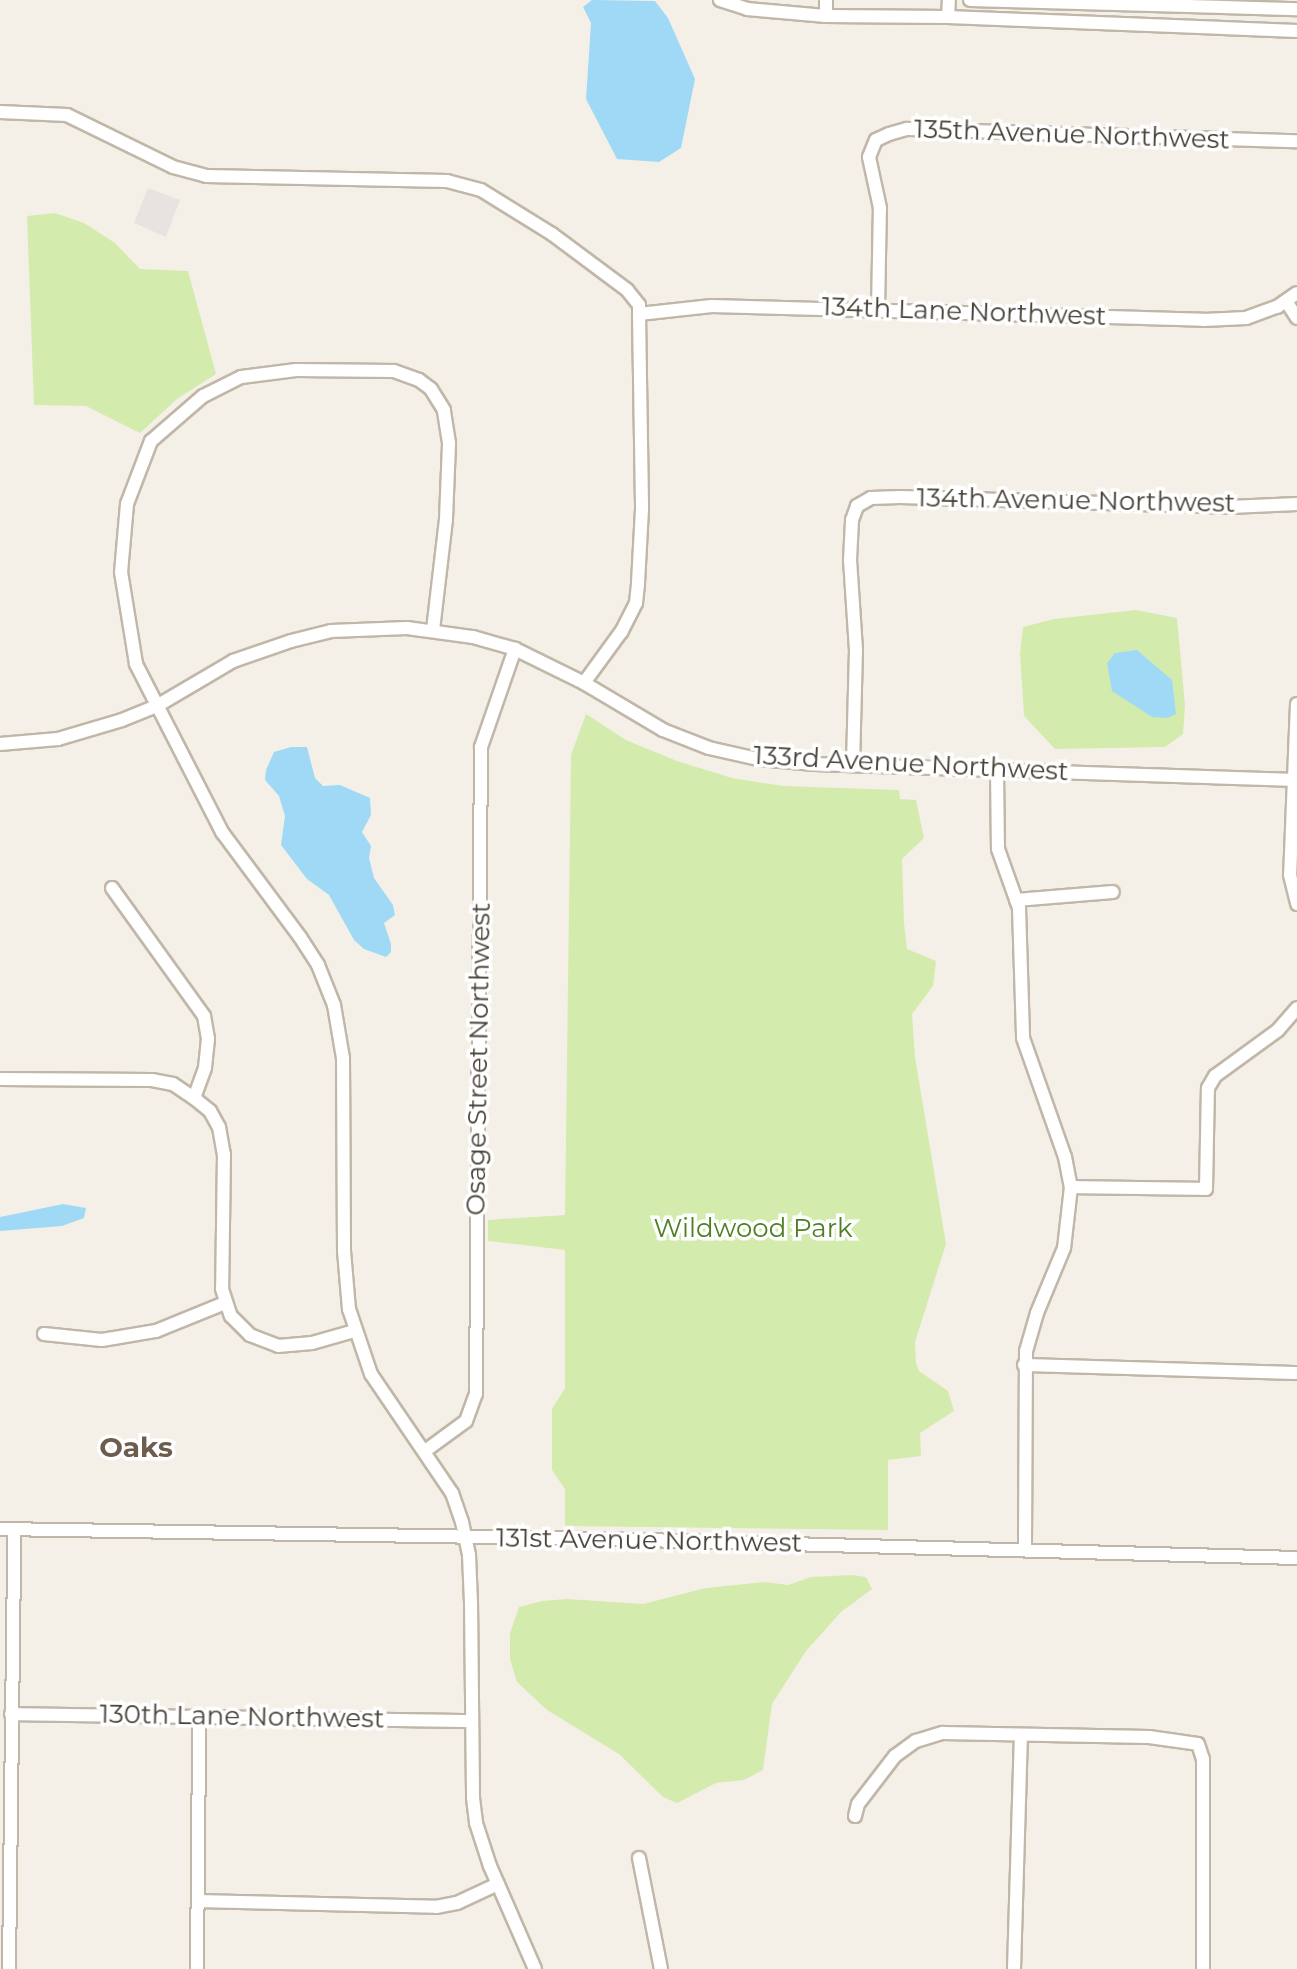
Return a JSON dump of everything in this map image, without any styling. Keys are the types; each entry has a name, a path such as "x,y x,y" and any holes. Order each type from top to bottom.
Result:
{"street":[{"path":"720,0 747,9 826,16 948,17 1297,31"},
{"path":"826,0 826,16"},
{"path":"948,17 949,0"},
{"path":"974,18 973,0 1297,9"},
{"path":"0,112 67,115 173,167 206,176 435,181 481,190 552,234 627,290 639,305 642,509 636,603 621,632 584,683"},
{"name":"135th Avenue Northwest","path":"878,309 880,208 869,157 876,140 889,134 907,129 1297,141"},
{"name":"134th Lane Northwest","path":"639,314 712,306 1204,320 1246,318 1297,293"},
{"path":"1286,301 1297,318"},
{"path":"433,630 446,519 449,443 444,410 431,389 419,380 394,371 296,370 241,377 216,388 179,414 151,441 127,504 121,572 136,664 155,707 222,832 300,937 328,988 343,1058 345,1284 354,1331 371,1374 452,1493 466,1537 471,1602 476,1823 498,1884 535,1969"},
{"name":"134th Avenue Northwest","path":"853,764 856,625 850,560 857,506 871,498 900,497 1230,507 1297,504"},
{"name":"133rd Avenue Northwest","path":"0,744 73,735 155,707 233,661 331,631 374,628 433,630 515,649 584,683 663,730 707,747 758,759 1296,780"},
{"name":"Osage Street Northwest","path":"425,1451 466,1421 476,1394 481,747 515,649"},
{"path":"1297,704 1290,875 1297,904"},
{"path":"997,770 998,849 1016,900 1023,962 1023,1038 1065,1157 1071,1187 1064,1248 1037,1313 1024,1365 1025,1549"},
{"path":"112,888 204,1016 208,1039 205,1068 194,1098"},
{"path":"1016,900 1113,892"},
{"path":"1071,1187 1206,1189 1208,1088 1215,1076 1278,1030 1297,1008"},
{"path":"0,1079 152,1080 173,1084 194,1098 210,1111 219,1127 224,1154 222,1289 231,1316 250,1335 278,1346 312,1343 354,1331"},
{"path":"44,1334 102,1340 156,1331 225,1303"},
{"path":"1024,1365 1297,1373"},
{"path":"7,1529 11,1714 5,1894 9,1969"},
{"name":"131st Avenue Northwest","path":"7,1529 1025,1549 1297,1558"},
{"name":"130th Lane Northwest","path":"11,1714 472,1721"},
{"path":"197,1969 199,1716"},
{"path":"855,1816 858,1804 880,1773 916,1741 943,1733 1177,1740 1198,1744 1203,1759 1203,1969"},
{"path":"1014,1969 1018,1933 1021,1735"},
{"path":"639,1858 661,1969"},
{"path":"198,1901 436,1907 464,1900 498,1884"}],"green space":[{"path":"55,213 84,223 115,243 140,269 188,271 216,374 177,399 140,433 86,406 34,405 27,216"},
{"path":"1136,610 1177,618 1185,705 1183,734 1165,747 1055,749 1024,716 1020,654 1023,627 1054,619"},
{"name":"Wildwood Park","path":"586,714 626,740 677,761 732,778 783,786 899,790 900,799 916,800 924,838 902,859 904,923 907,949 936,961 933,986 912,1014 915,1057 946,1244 915,1342 916,1363 919,1371 948,1391 954,1411 920,1433 921,1456 888,1460 888,1530 565,1526 565,1489 552,1470 552,1409 565,1388 565,1250 488,1241 488,1220 565,1215 571,755"},
{"path":"811,1577 866,1577 872,1589 841,1612 806,1651 772,1704 763,1770 744,1780 716,1783 677,1803 663,1797 619,1754 547,1710 517,1682 510,1659 510,1633 519,1607 542,1601 567,1599 643,1604 706,1588 765,1582 788,1585"}],"shaded area":[{"path":"148,188 180,200 166,237 134,223"}],"water":[{"path":"592,0 655,1 668,18 695,79 681,148 659,162 617,159 586,99 591,23 583,7"},
{"path":"1137,650 1172,680 1176,714 1167,718 1152,717 1112,691 1107,663 1115,653"},
{"path":"307,747 315,778 323,786 340,785 370,798 371,815 362,832 371,846 369,858 374,878 393,905 395,915 384,923 391,944 391,952 386,957 364,949 354,940 329,895 307,879 281,845 285,816 279,796 265,780 266,770 274,752"},
{"path":"63,1204 86,1208 84,1218 62,1226 0,1231 0,1217"}],"district":[{"name":"Oaks","path":"136,1447"}]}
